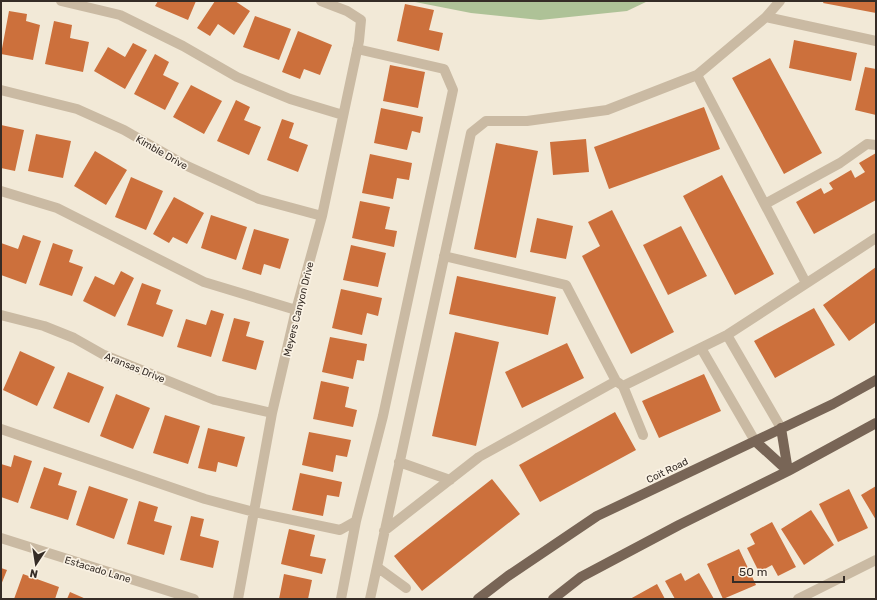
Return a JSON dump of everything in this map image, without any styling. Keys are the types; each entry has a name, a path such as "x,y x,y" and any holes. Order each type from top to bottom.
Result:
{"main road":[{"name":"Coit Road","path":"478,599 598,516 833,404 876,380"},
{"path":"552,599 581,577 679,525 788,471 876,423"},
{"path":"781,428 788,471"},
{"path":"754,441 788,471"}],"street":[{"path":"61,1 120,15 183,46 237,77 290,99 343,115"},
{"name":"Meyers Canyon Drive","path":"238,599 272,413 296,310 322,216 357,49 361,20 347,11 321,1"},
{"path":"370,599 471,133 486,121 527,121 606,110 697,75 766,17 780,1"},
{"path":"766,17 876,41"},
{"path":"341,599 356,521 383,416 453,90 444,68 357,49"},
{"path":"697,75 806,283"},
{"name":"Kimble Drive","path":"1,90 77,108 124,130 185,165 259,199 322,216"},
{"path":"765,204 840,163 867,144 876,145"},
{"path":"1,191 57,208 204,282 296,310"},
{"path":"384,531 479,457 619,384 727,335 876,238"},
{"path":"444,256 566,285 619,384 643,435"},
{"name":"Aransas Drive","path":"1,315 44,326 74,338 104,355 215,400 272,413"},
{"path":"727,335 781,428"},
{"path":"701,348 754,441"},
{"path":"1,429 204,499 254,512 340,530 356,521"},
{"path":"399,462 450,480"},
{"name":"Estacado Lane","path":"1,538 194,599"},
{"path":"800,599 876,560"},
{"path":"377,567 406,588"}],"green space":[{"path":"410,1 648,1 627,11 540,20 471,13"}],"building":[{"path":"158,1 196,1 188,20 155,6"},
{"path":"215,1 235,1 250,11 234,35 218,24 210,36 197,28"},
{"path":"824,1 876,1 876,13 823,3"},
{"path":"405,4 434,10 429,30 443,33 439,51 397,41"},
{"path":"9,11 27,14 26,21 40,25 33,60 1,54"},
{"path":"255,16 291,29 279,60 243,47"},
{"path":"54,21 72,25 70,38 89,42 83,72 45,64"},
{"path":"298,31 332,45 320,75 304,69 300,79 282,72"},
{"path":"794,40 857,53 851,81 789,68"},
{"path":"133,43 147,50 125,89 94,71 108,47 125,57"},
{"path":"155,54 169,62 163,75 179,83 165,110 134,94"},
{"path":"770,58 822,153 784,174 732,78"},
{"path":"390,65 425,72 418,108 383,101"},
{"path":"865,67 876,69 876,115 855,110"},
{"path":"191,85 222,101 204,134 173,117"},
{"path":"236,100 250,107 244,120 261,127 249,155 217,141"},
{"path":"704,107 720,149 609,189 594,147"},
{"path":"381,108 423,117 420,133 412,131 407,150 374,143"},
{"path":"282,119 294,123 289,138 308,145 298,172 267,160"},
{"path":"1,125 24,130 15,171 1,168"},
{"path":"36,134 71,141 63,178 28,171"},
{"path":"586,139 589,172 553,175 550,142"},
{"path":"496,143 538,151 516,258 474,249"},
{"path":"95,151 127,170 106,205 74,186"},
{"path":"876,153 876,200 814,234 796,202 821,188 824,194 833,189 829,183 851,170 855,178 865,172 859,163"},
{"path":"370,154 412,163 409,180 397,178 393,199 362,193"},
{"path":"722,175 774,274 735,295 683,196"},
{"path":"131,177 163,191 146,230 115,217"},
{"path":"174,197 204,213 187,244 173,237 169,243 153,234"},
{"path":"360,201 390,207 385,229 397,231 394,247 352,238"},
{"path":"612,210 674,332 631,354 582,256 600,246 588,222"},
{"path":"211,215 247,227 236,260 201,248"},
{"path":"537,218 573,226 566,259 530,252"},
{"path":"681,226 707,276 668,295 643,245"},
{"path":"254,229 289,239 280,269 264,264 261,275 242,269"},
{"path":"23,235 41,241 26,284 1,275 1,243 18,249"},
{"path":"53,243 73,250 69,262 83,267 72,296 39,285"},
{"path":"351,245 386,253 378,287 343,280"},
{"path":"876,267 876,322 849,341 823,305"},
{"path":"121,271 134,278 115,317 83,301 95,276 114,285"},
{"path":"457,276 556,297 548,335 449,314"},
{"path":"142,283 161,290 156,304 173,310 163,337 127,325"},
{"path":"341,289 382,298 378,316 367,313 362,335 332,328"},
{"path":"814,308 835,345 775,378 754,341"},
{"path":"211,310 224,314 211,357 177,347 186,319 206,325"},
{"path":"234,318 250,322 246,336 264,341 256,370 222,361"},
{"path":"455,332 499,342 476,446 432,436"},
{"path":"330,337 367,344 364,361 357,360 353,379 322,372"},
{"path":"567,343 584,378 522,408 505,372"},
{"path":"20,351 55,367 37,406 3,390"},
{"path":"68,372 104,387 89,423 53,408"},
{"path":"704,374 721,411 659,438 642,401"},
{"path":"321,381 349,387 345,407 357,410 353,427 313,419"},
{"path":"116,394 150,408 133,449 100,436"},
{"path":"615,412 636,450 540,502 519,465"},
{"path":"165,415 200,426 188,464 153,453"},
{"path":"208,428 245,437 237,467 218,462 216,472 198,468"},
{"path":"309,432 351,440 347,457 336,455 333,472 302,465"},
{"path":"14,455 32,461 18,503 1,497 1,464 11,467"},
{"path":"44,467 62,473 58,485 77,491 68,520 30,508"},
{"path":"300,473 342,482 339,497 327,495 323,516 292,510"},
{"path":"492,479 520,514 422,591 394,556"},
{"path":"89,486 128,499 114,539 76,525"},
{"path":"876,486 876,520 861,495"},
{"path":"849,489 868,528 838,542 819,504"},
{"path":"139,501 158,507 154,521 172,526 164,555 127,544"},
{"path":"811,510 834,545 804,565 781,529"},
{"path":"191,516 204,519 200,536 219,541 213,568 180,560"},
{"path":"772,522 796,567 778,576 772,565 759,572 747,548 755,544 750,534"},
{"path":"289,529 315,535 310,556 326,559 322,574 281,564"},
{"path":"739,549 756,585 723,599 707,564"},
{"path":"1,568 7,570 1,585"},
{"path":"681,573 685,581 699,573 714,599 675,599 665,581"},
{"path":"23,574 59,587 55,599 14,599"},
{"path":"284,574 312,580 308,599 279,599"},
{"path":"657,584 665,599 630,599"},
{"path":"70,592 86,599 67,599"}]}
